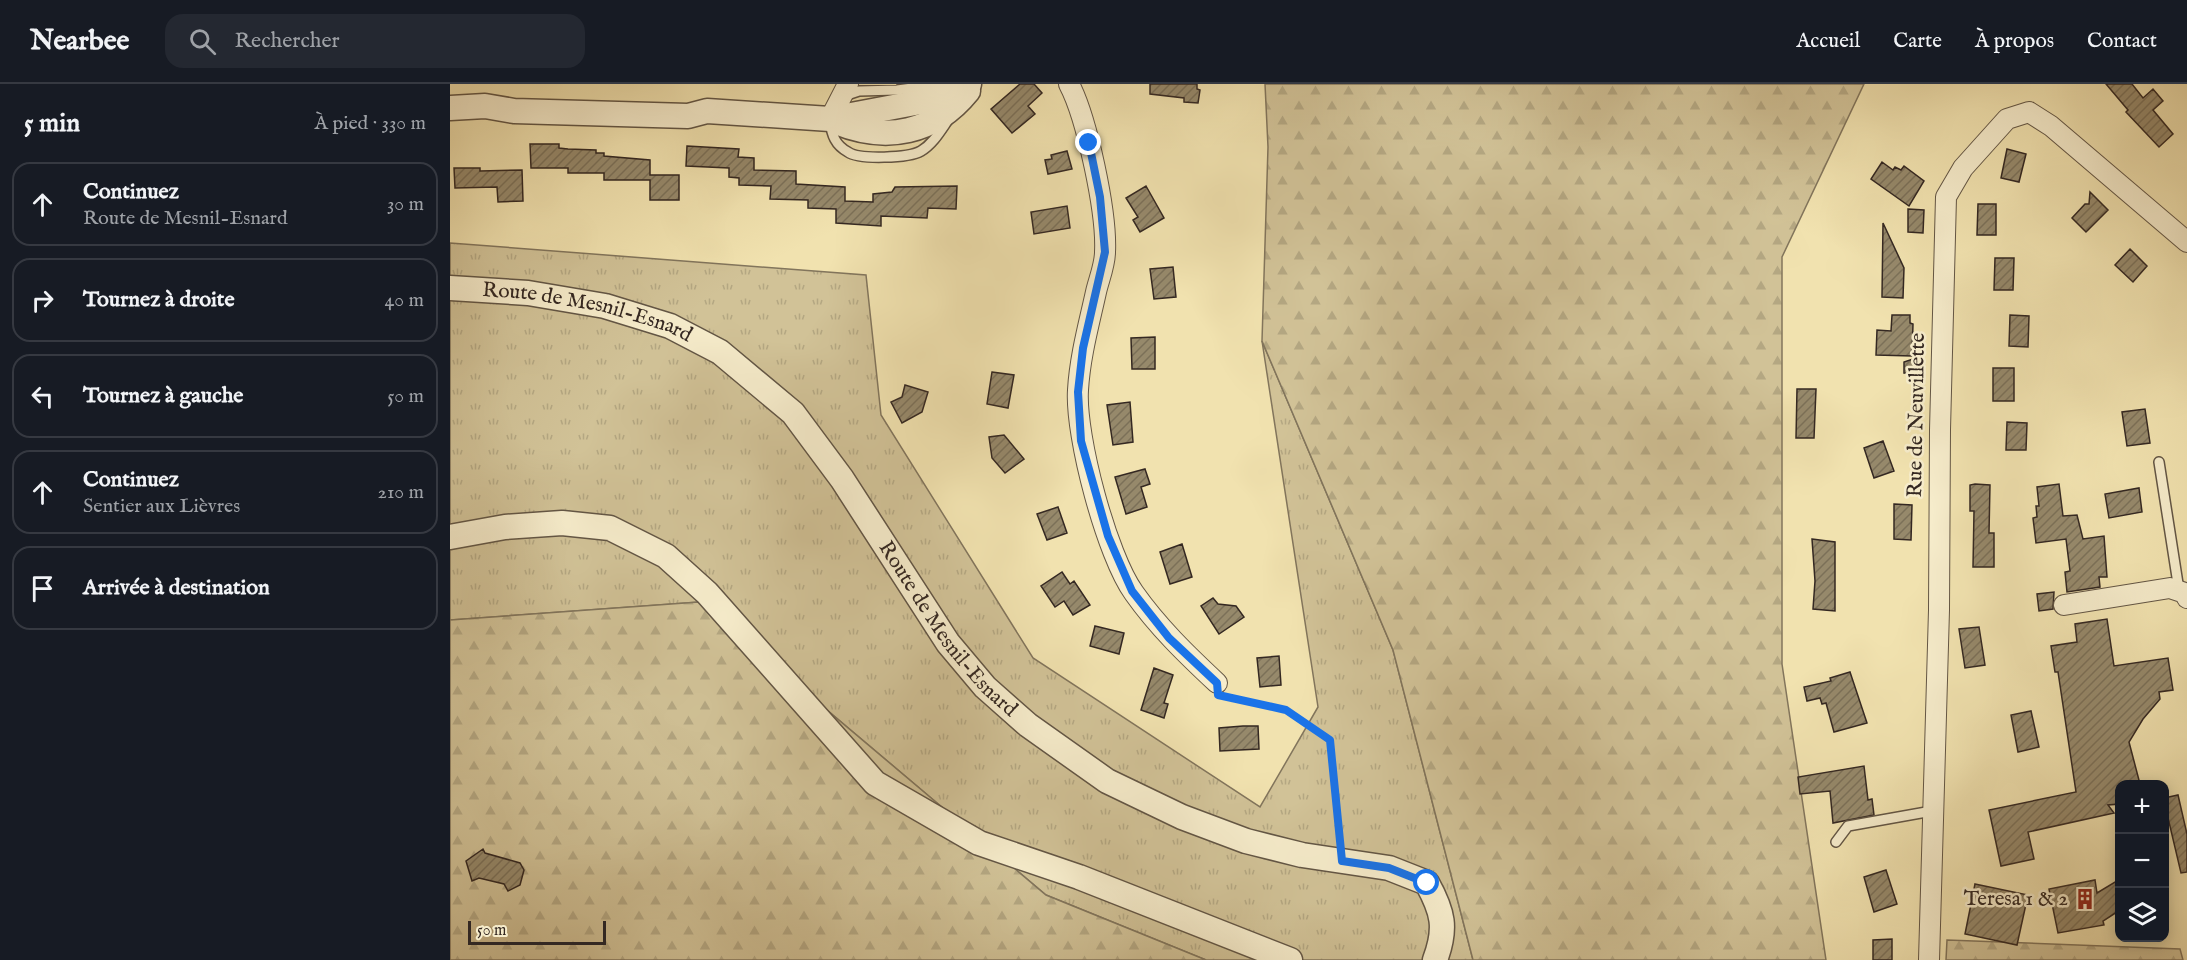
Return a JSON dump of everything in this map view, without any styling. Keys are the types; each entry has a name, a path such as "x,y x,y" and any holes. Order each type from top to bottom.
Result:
{"street":[{"path":"450,108 485,106 514,111 688,116 707,111 830,119 861,130 905,134 930,123 974,84"},
{"path":"1069,84 1089,143 1100,197 1105,252 1083,348 1078,392 1081,441 1108,536 1132,591 1169,638 1217,683"},
{"path":"830,119 844,91"},
{"name":"Rue de Neuvillette","path":"1929,960 1939,610 1940,430 1946,197 1963,168 2007,118 2029,112 2051,126 2187,242"},
{"name":"Route de Mesnil-Esnard","path":"450,288 528,293 605,306 670,326 720,352 793,412 842,479 948,643 985,687 1028,725 1107,781 1182,817 1246,841 1342,861 1389,868 1427,883 1442,911 1442,942 1435,960"},
{"path":"450,537 528,525 562,524 610,528 666,556 707,593 875,783 980,843 1079,877 1290,960"},
{"path":"2064,604 2170,588 2183,595"}],"lane":[{"path":"844,91 897,90 942,84"},
{"path":"2159,462 2183,595"},
{"path":"1836,842 1848,826 1932,811"}],"path":[{"path":"1217,683 1218,695 1286,710 1330,740 1342,861"}],"green space":[{"path":"1265,84 1864,84 1782,257 1782,664 1826,960 1473,960 1393,650 1262,341 1268,147"},
{"path":"450,243 866,275 881,415 1033,658 1260,807 1318,707 1262,341 1393,650 1473,960 1206,960 1046,895 699,602 450,620"},
{"path":"699,602 1046,895 1206,960 450,960 450,620"},
{"path":"1947,940 2180,949 2183,960 1946,960"}],"building":[{"path":"1020,84 1034,84 1042,93 1028,106 1035,114 1012,133 991,109"},
{"path":"1150,84 1197,84 1197,89 1200,90 1198,103 1184,102 1184,98 1150,94"},
{"path":"2106,84 2132,84 2143,98 2153,89 2163,101 2153,110 2173,134 2159,147 2126,112 2128,110"},
{"path":"530,144 559,144 559,148 596,150 596,153 604,153 604,156 650,160 650,175 679,175 679,200 650,200 650,180 604,180 604,173 568,173 568,168 531,168"},
{"path":"687,146 739,149 738,157 754,158 754,170 796,171 796,184 845,187 845,201 873,202 873,194 892,192 895,187 957,186 956,209 928,208 927,218 881,216 881,226 836,223 836,209 808,208 808,200 770,199 771,186 739,185 739,178 729,177 729,168 686,166"},
{"path":"2007,149 2026,154 2019,182 2001,178"},
{"path":"1067,151 1072,169 1048,174 1045,160 1052,159 1051,155"},
{"path":"1882,162 1893,170 1895,167 1901,170 1904,166 1924,181 1909,206 1871,179"},
{"path":"454,168 480,168 480,171 522,170 523,201 498,202 497,187 455,188"},
{"path":"1146,186 1164,218 1140,232 1133,220 1138,217 1126,198"},
{"path":"2090,192 2108,210 2086,232 2072,218 2085,204 2089,204"},
{"path":"1978,204 1996,204 1996,235 1977,235"},
{"path":"1067,206 1070,228 1034,234 1031,212"},
{"path":"1908,209 1924,210 1923,233 1908,232"},
{"path":"1883,223 1904,268 1903,298 1882,297"},
{"path":"2130,249 2147,266 2133,282 2115,265"},
{"path":"1995,258 2014,258 2013,290 1994,290"},
{"path":"1173,267 1176,297 1154,299 1150,269"},
{"path":"1892,315 1910,315 1910,323 1913,324 1912,356 1876,355 1877,330 1891,331"},
{"path":"2010,315 2029,316 2028,347 2009,346"},
{"path":"1155,337 1155,369 1132,369 1131,338"},
{"path":"1923,359 1922,374 1904,373 1904,362"},
{"path":"1993,368 2014,368 2014,401 1993,401"},
{"path":"992,372 1014,375 1008,408 987,404"},
{"path":"905,385 928,392 922,412 902,423 891,402 902,397"},
{"path":"1797,389 1816,389 1814,438 1796,438"},
{"path":"1130,402 1133,442 1113,445 1107,405"},
{"path":"2145,409 2150,443 2127,446 2122,412"},
{"path":"2007,422 2027,423 2026,450 2006,450"},
{"path":"1004,435 1024,459 1005,473 992,458 989,437"},
{"path":"1883,441 1894,471 1874,478 1864,448"},
{"path":"1145,469 1150,484 1141,487 1147,507 1126,514 1115,477"},
{"path":"2059,484 2063,516 2077,515 2083,539 2104,536 2107,577 2099,577 2100,587 2067,592 2065,572 2070,571 2066,539 2036,543 2033,518 2037,517 2036,506 2039,506 2037,487"},
{"path":"1970,485 1990,485 1989,533 1994,533 1994,567 1973,567 1974,511 1970,511"},
{"path":"2139,488 2142,512 2109,518 2105,494"},
{"path":"1894,504 1912,505 1911,540 1894,539"},
{"path":"1058,507 1067,533 1047,540 1037,514"},
{"path":"1812,539 1835,542 1835,611 1813,609 1815,581"},
{"path":"1182,544 1192,577 1170,584 1160,552"},
{"path":"1062,572 1070,584 1074,581 1090,605 1073,615 1064,601 1055,607 1041,586"},
{"path":"2054,592 2053,609 2039,611 2037,594"},
{"path":"1213,598 1218,604 1236,606 1244,617 1219,634 1201,606"},
{"path":"2107,619 2114,666 2168,658 2173,690 2159,692 2160,699 2143,719 2129,742 2139,780 2115,780 2115,804 2108,805 2114,813 2028,832 2034,859 2001,866 1989,810 2076,792 2058,672 2055,672 2051,646 2077,642 2075,624"},
{"path":"1095,626 1124,633 1119,654 1090,646"},
{"path":"1979,627 1985,665 1965,668 1959,629"},
{"path":"1279,656 1281,685 1260,687 1257,658"},
{"path":"1154,668 1173,675 1164,703 1168,704 1164,718 1141,710"},
{"path":"1850,672 1867,723 1834,732 1826,703 1822,704 1820,698 1807,701 1804,687 1831,681 1830,678"},
{"path":"2031,711 2039,747 2018,752 2011,715"},
{"path":"1258,726 1259,749 1220,751 1219,728"},
{"path":"1864,766 1868,800 1872,799 1874,815 1833,823 1830,791 1800,794 1798,777"},
{"path":"2178,795 2187,834 2187,872 2181,873 2169,822 2169,797"},
{"path":"483,849 485,853 520,863 524,870 520,885 508,891 504,884 479,878 472,881 466,861"},
{"path":"1886,870 1897,904 1874,912 1864,877"},
{"name":"Teresa 1 & 2","path":"2095,880 2097,893 2115,882 2115,913 2103,921 2104,925 2058,933 2049,889"},
{"path":"1975,884 2028,895 2017,945 1965,934"},
{"path":"1892,939 1892,960 1873,960 1873,940"}],"place":[{"name":"Teresa 1 & 2","path":"2085,899"}],"route":[{"path":"1089,143 1100,197 1105,252 1083,348 1078,392 1081,441 1108,536 1132,591 1169,638 1217,683 1218,695 1264,703 1286,710 1330,740 1342,861 1389,868 1427,883"}]}
